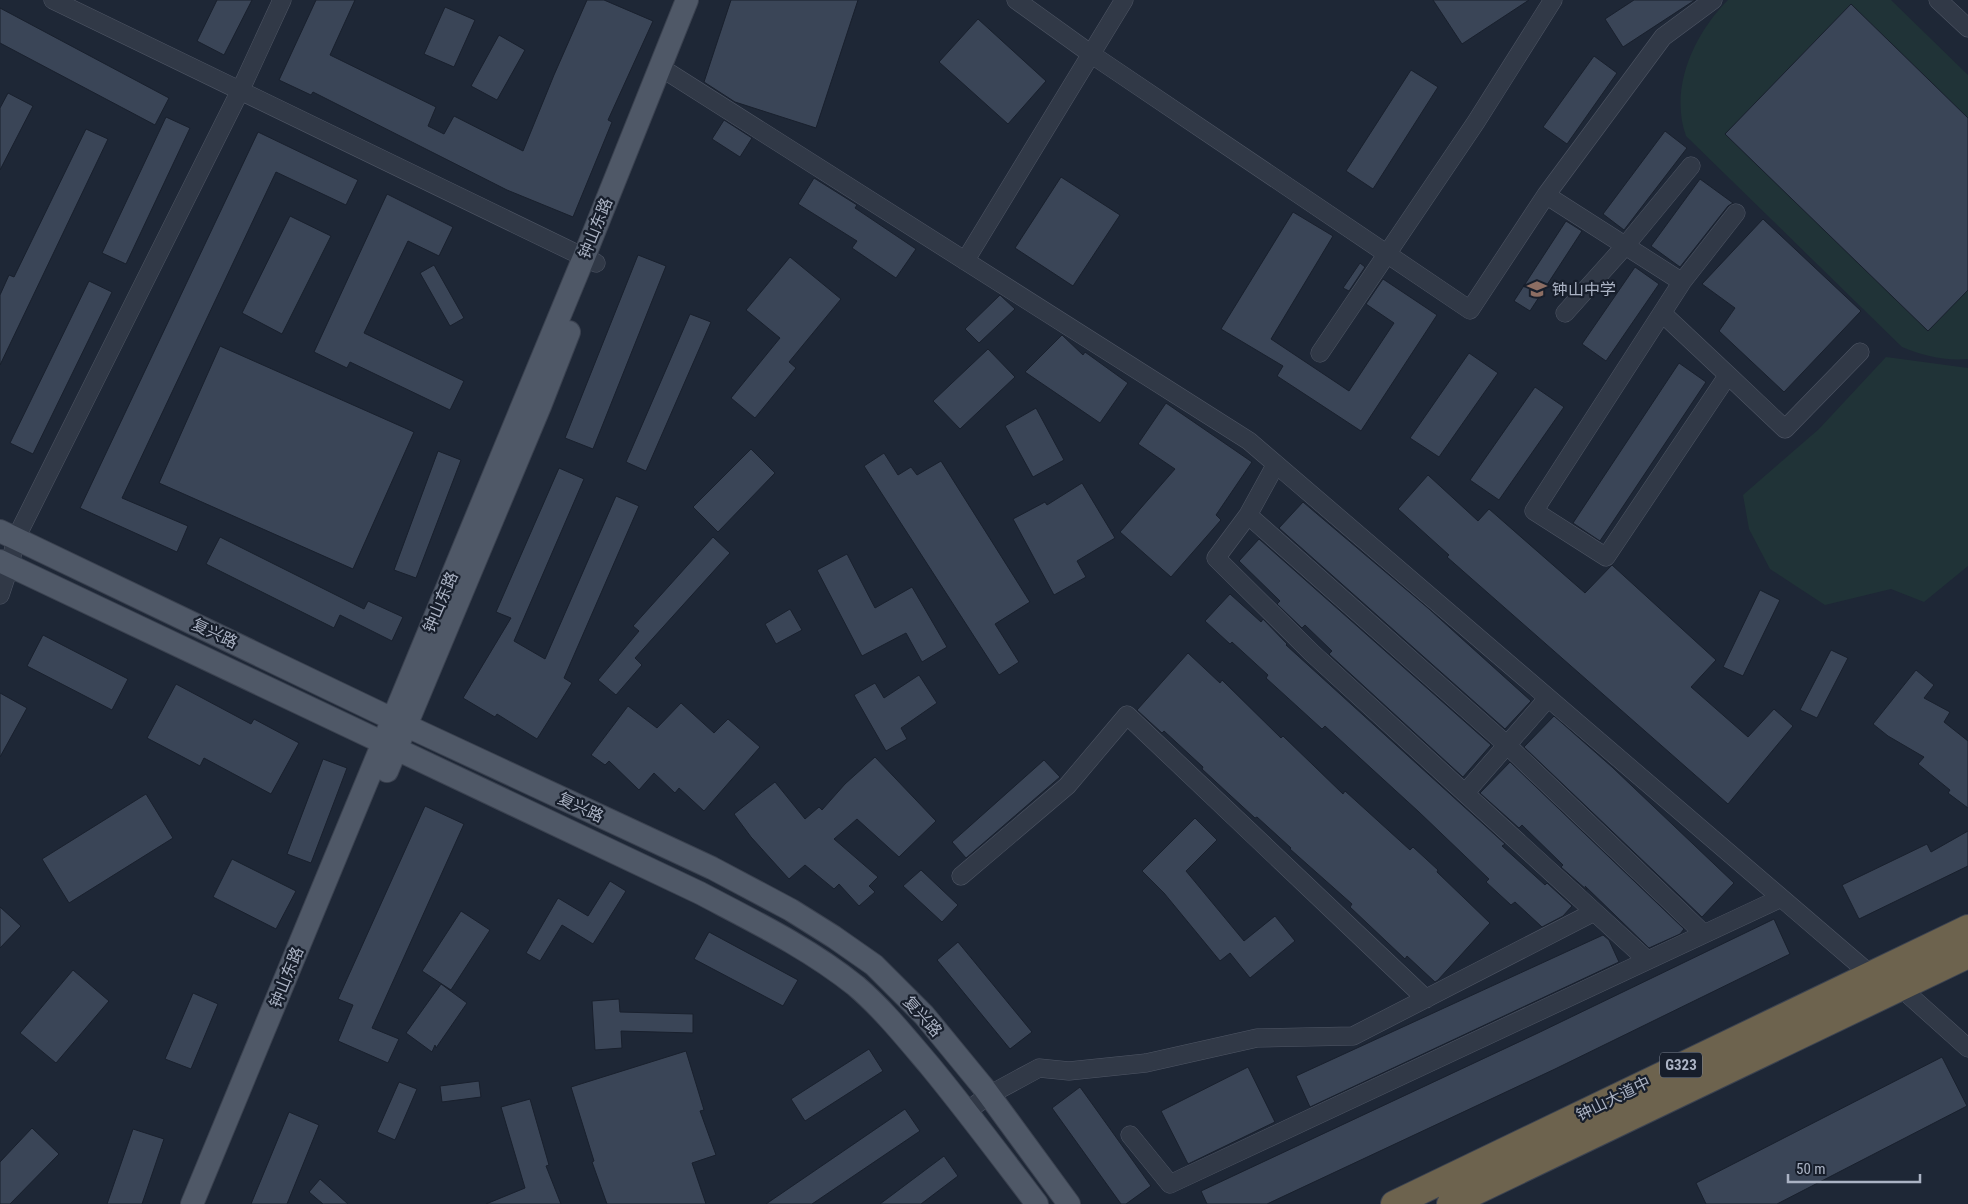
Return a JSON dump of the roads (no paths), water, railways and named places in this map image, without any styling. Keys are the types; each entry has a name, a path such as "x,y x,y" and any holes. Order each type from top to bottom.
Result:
{"highway":[{"name":"钟山大道中","path":"1394,1204 1968,928"},
{"name":"钟山大道中","path":"1450,1204 1968,955"}],"main road":[{"name":"钟山东路","path":"665,70 687,0"},
{"name":"钟山东路","path":"192,1204 389,747 540,406 590,260 665,70 698,0"},
{"name":"复兴路","path":"8,535 712,868 791,910 834,937 874,965 924,1015 989,1095 1069,1204"},
{"name":"复兴路","path":"5,563 389,747 700,893 777,934 819,960 856,986 903,1034 967,1112 1037,1204"},
{"name":"钟山东路","path":"209,1204 389,747"}],"street":[{"path":"53,0 590,260"},
{"path":"0,595 8,535 240,91 282,0"},
{"path":"1016,0 1091,54 1470,310 1546,195 1663,37 1713,0"},
{"path":"966,261 1124,0"},
{"path":"1320,353 1476,122 1552,0"},
{"path":"1938,0 1968,28"},
{"path":"665,70 1249,441 1870,974 1900,987 1968,1048"},
{"path":"1565,313 1625,246 1691,166"},
{"path":"1546,195 1682,282"},
{"path":"1728,375 1606,557 1534,511 1682,282 1736,213"},
{"path":"1662,312 1785,428 1860,352"},
{"path":"1276,464 1248,515 1216,558 1312,653 1647,960"},
{"path":"1248,515 1506,745 1704,934"},
{"path":"1465,793 1548,698"},
{"path":"961,876 1067,786 1128,715 1426,999"},
{"path":"1130,1135 1170,1184 1781,898"},
{"path":"967,1112 989,1095 1040,1068 1069,1071 1146,1063 1257,1038 1353,1036 1594,912"}],"place":[{"name":"钟山中学","path":"1537,289"}]}
